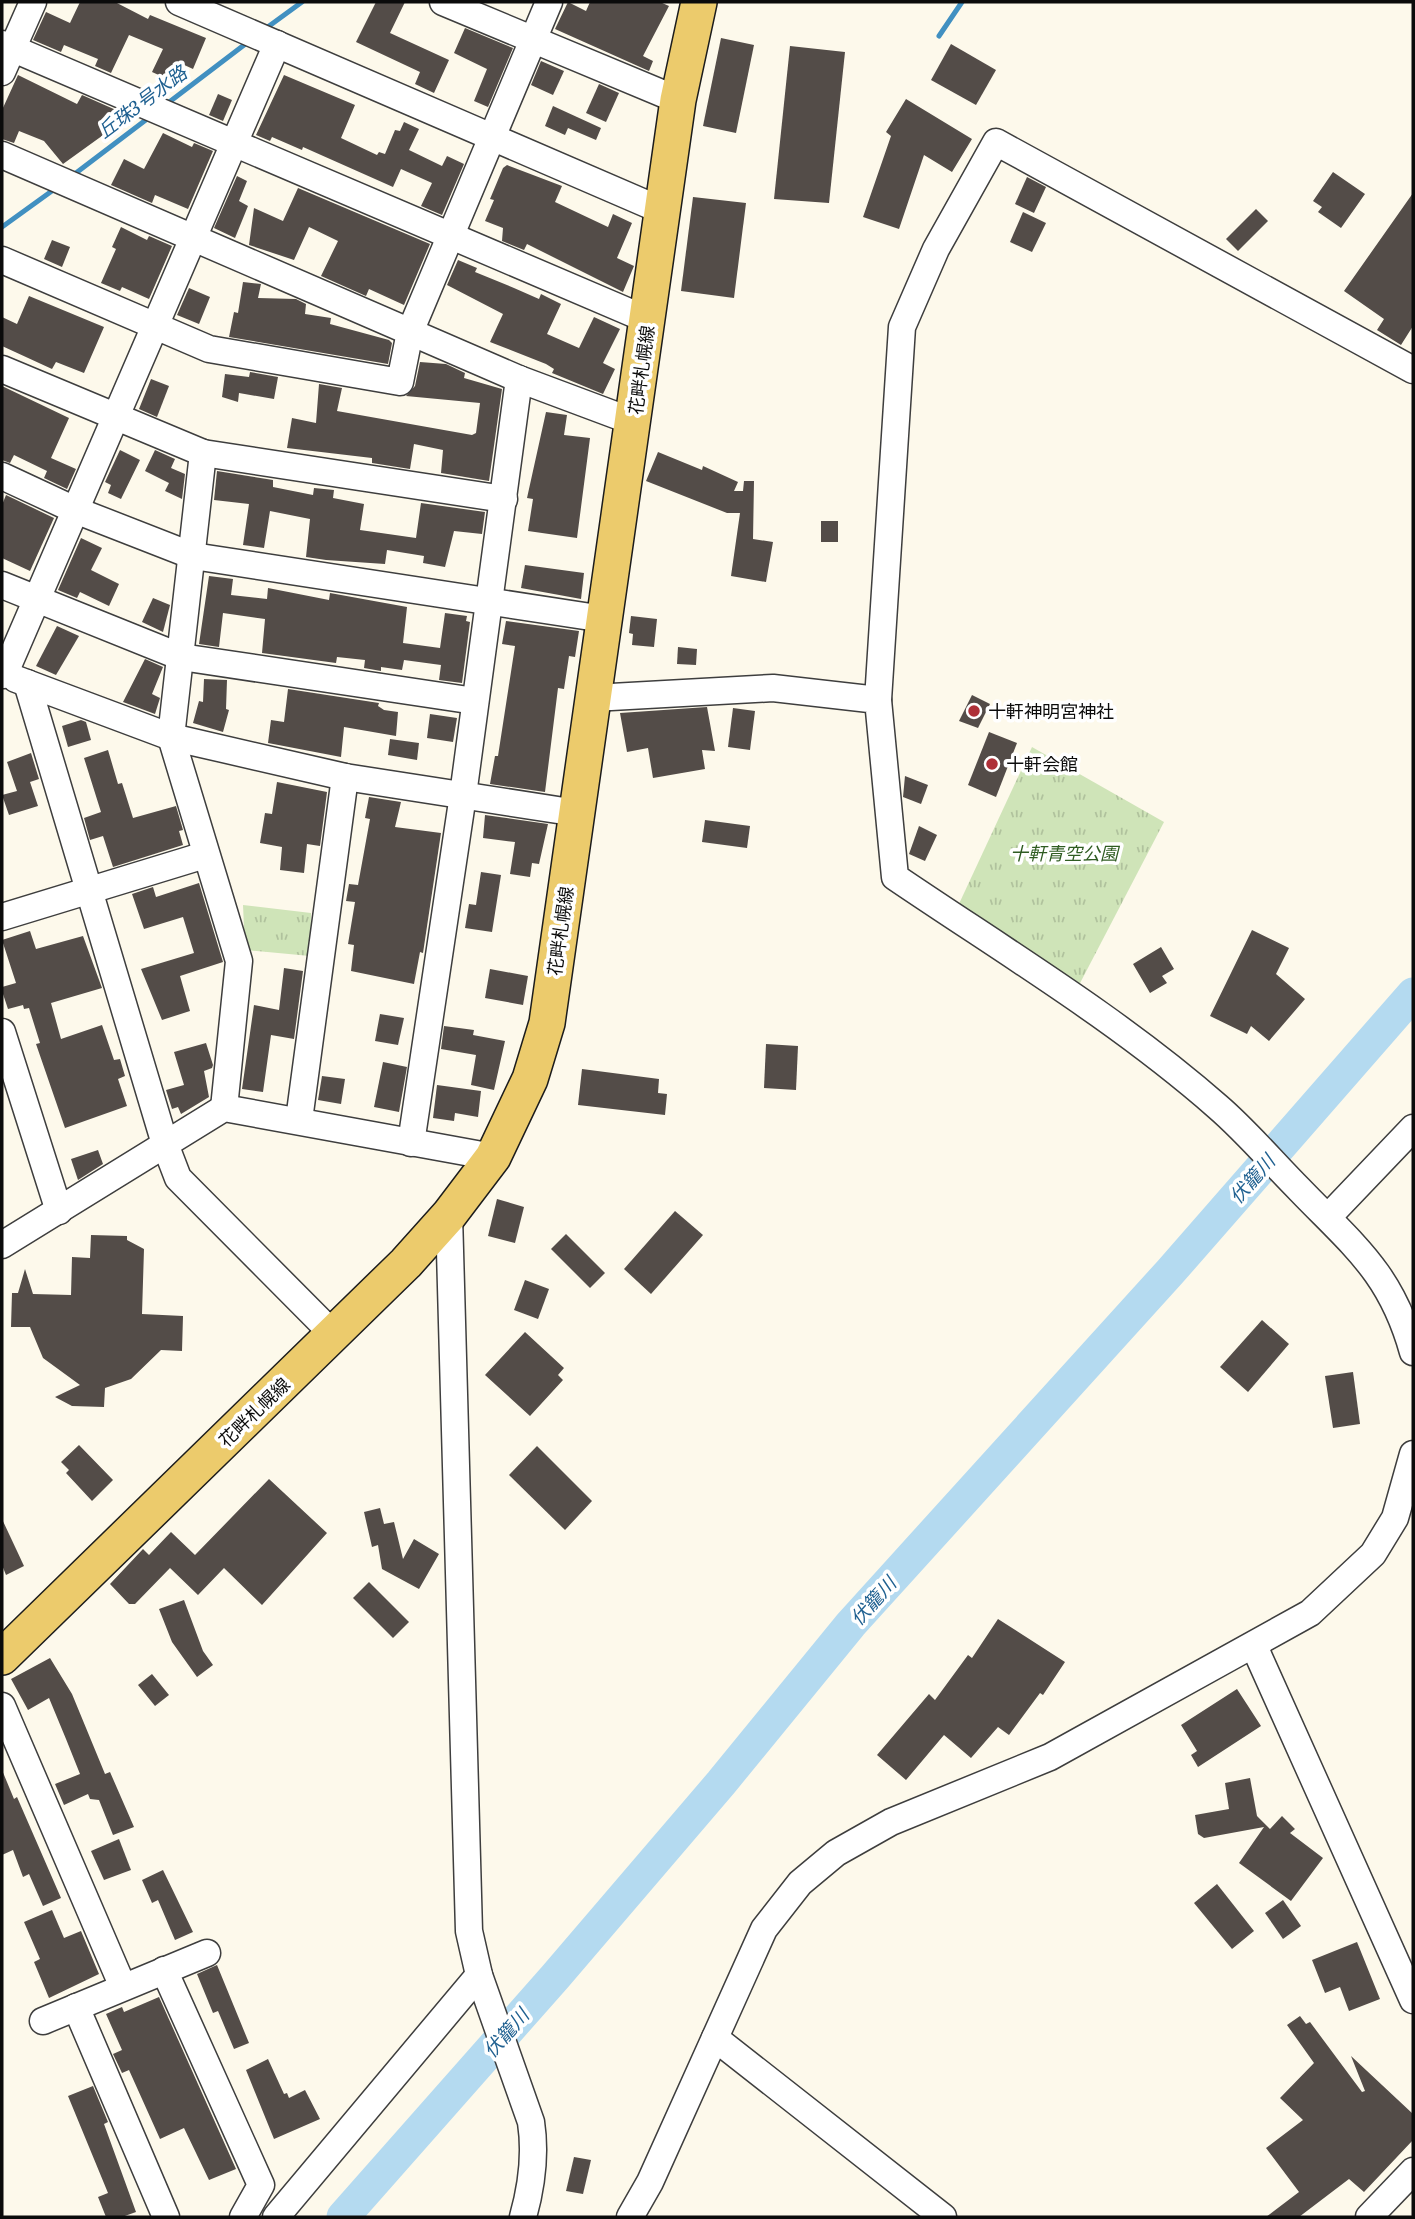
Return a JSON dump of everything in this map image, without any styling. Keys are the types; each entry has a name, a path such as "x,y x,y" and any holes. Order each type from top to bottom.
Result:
{"main road":[{"name":"花畔札幌線","path":"2,1657 333,1334 449,1215 493,1157 530,1079 547,1023 692,4"}],"street":[{"path":"33,2 5,55 157,111 648,320"},
{"path":"179,2 663,211"},
{"path":"443,2 678,100"},
{"path":"2,260 209,349 400,382 410,332 549,2"},
{"path":"264,38 232,144 36,599 11,677 90,890 165,1144 178,1178 333,1334"},
{"path":"1413,370 996,142 936,249 902,327 878,699 895,877 1136,1040 1231,1120 1319,1208 1387,1287 1406,1325 1413,1352"},
{"path":"2,155 519,379 634,422"},
{"path":"2,369 203,453 504,499"},
{"path":"411,1143 463,795 519,379"},
{"path":"203,453 171,737 239,961 225,1108"},
{"path":"2,476 75,510 192,556 489,599 604,619"},
{"path":"2,585 181,657 475,701"},
{"path":"11,677 171,737 345,777 577,813"},
{"path":"593,698 773,688 878,699"},
{"path":"299,1120 345,777"},
{"path":"2,917 205,855"},
{"path":"2,1032 59,1211"},
{"path":"2,1245 225,1108 493,1157"},
{"path":"1319,1208 1413,1128"},
{"path":"449,1215 469,1931 482,1981 524,2100 535,2146 531,2190 523,2217"},
{"path":"630,2217 650,2182 764,1929 800,1883 836,1853 891,1822 1050,1757 1310,1613 1373,1554 1395,1518 1413,1454"},
{"path":"1254,1646 1413,2000"},
{"path":"2,1706 123,1987"},
{"path":"43,2021 207,1952"},
{"path":"164,1970 261,2185 243,2217"},
{"path":"276,2217 482,1981"},
{"path":"76,2007 166,2217"},
{"path":"715,2038 943,2217"},
{"path":"1369,2217 1413,2171"}],"green space":[{"name":"十軒青空公園","path":"1032,747 1164,822 1078,987 958,906"},
{"path":"243,905 311,913 310,956 245,950"}],"building":[{"path":"80,2 115,2 148,19 150,15 206,38 193,69 180,63 172,81 152,72 163,49 129,35 111,73 95,66 98,59 64,45 61,52 33,40 46,12 70,23"},
{"path":"376,2 405,2 390,33 449,60 434,93 415,84 420,72 356,42"},
{"path":"568,2 586,11 590,2 660,2 669,6 643,56 653,61 649,71 555,29"},
{"path":"465,28 513,48 488,107 474,101 487,69 454,53"},
{"path":"721,38 754,45 736,133 703,126"},
{"path":"951,44 996,70 976,105 931,80"},
{"path":"790,46 845,52 829,203 774,199"},
{"path":"541,61 564,71 553,95 531,85"},
{"path":"18,75 77,104 82,95 116,110 106,133 63,164 44,141 19,131 14,143 2,139 2,110"},
{"path":"284,75 355,105 341,138 377,155 379,152 385,154 395,130 400,131 404,122 419,129 409,150 442,166 447,156 464,164 442,215 421,206 432,183 401,169 393,187 303,147 302,150 272,137 270,141 256,135"},
{"path":"599,84 619,93 606,122 586,113"},
{"path":"218,94 232,100 223,121 209,115"},
{"path":"906,99 972,139 952,172 924,155 899,229 863,217 891,136 886,132"},
{"path":"553,106 601,128 596,140 568,128 565,135 545,126"},
{"path":"163,133 192,147 194,143 213,151 188,209 155,195 152,203 111,185 124,159 144,169"},
{"path":"507,165 562,186 555,202 608,227 613,214 632,223 617,258 634,266 623,292 527,244 524,250 502,241 503,228 485,221 494,200 490,199 503,168"},
{"path":"1333,172 1365,194 1341,228 1318,212 1322,207 1313,201"},
{"path":"237,176 247,181 239,201 248,206 235,238 214,228"},
{"path":"1027,177 1046,187 1034,213 1015,204"},
{"path":"298,188 430,244 404,305 369,289 366,296 321,276 338,241 309,227 294,260 249,245 254,208 283,221"},
{"path":"1413,193 1413,326 1401,345 1377,330 1384,319 1344,291"},
{"path":"693,197 746,203 734,298 681,291"},
{"path":"1256,209 1268,221 1238,251 1226,239"},
{"path":"1023,212 1046,223 1032,252 1010,242"},
{"path":"121,227 147,240 149,236 172,246 149,299 122,287 120,291 101,283 116,249 112,247"},
{"path":"52,240 70,247 62,267 44,259"},
{"path":"458,260 477,268 475,272 539,299 541,294 561,304 547,334 579,348 594,317 620,329 603,363 615,369 603,394 552,373 554,369 546,364 490,342 503,314 447,285"},
{"path":"243,282 261,284 258,298 296,299 306,304 305,314 331,318 330,324 389,340 392,343 388,364 229,337 234,312 238,313"},
{"path":"189,288 210,297 199,324 177,315"},
{"path":"29,296 104,327 84,373 56,362 52,369 2,346 2,317 17,324"},
{"path":"420,362 446,364 465,373 464,378 502,389 489,481 441,473 443,450 414,444 410,469 372,463 372,458 287,448 292,418 316,423 319,384 342,388 337,411 472,435 476,433 480,403 406,396 415,386"},
{"path":"250,372 278,377 274,399 239,393 238,402 222,397 225,374 249,377"},
{"path":"151,379 169,386 157,417 139,409"},
{"path":"2,386 69,418 51,458 76,469 67,489 44,478 47,471 14,455 10,463 2,460"},
{"path":"546,412 567,415 564,435 590,438 577,538 528,531 533,499 527,498"},
{"path":"120,450 140,460 121,499 108,493 111,485 105,482"},
{"path":"155,450 175,459 171,468 185,474 182,499 165,491 169,483 145,471"},
{"path":"658,452 702,470 703,466 738,482 734,491 743,491 744,481 754,481 753,539 773,542 766,582 731,576 740,513 727,513 646,481"},
{"path":"217,471 273,480 273,487 313,495 314,488 334,490 333,498 364,504 360,530 416,538 421,503 485,512 482,534 454,531 445,567 423,563 424,556 387,550 385,564 326,560 306,557 310,519 270,511 264,548 243,545 249,504 214,500"},
{"path":"6,495 54,518 30,571 2,558 2,505"},
{"path":"821,521 838,521 838,542 821,542"},
{"path":"81,538 102,548 91,570 119,584 109,606 80,592 77,598 58,590"},
{"path":"525,565 584,573 581,599 521,588"},
{"path":"209,576 233,579 231,595 267,599 268,588 329,600 330,593 407,607 403,643 440,648 445,613 467,616 466,621 470,622 462,683 439,680 441,665 404,660 402,670 381,667 381,671 364,668 365,660 337,657 336,663 262,653 265,619 223,613 219,647 199,644"},
{"path":"153,598 170,605 163,632 142,622"},
{"path":"631,616 657,619 654,647 632,645 633,634 629,633"},
{"path":"506,621 579,631 575,657 569,656 564,689 558,688 545,792 490,784 495,756 498,756 515,646 502,644"},
{"path":"57,626 79,636 56,675 36,666"},
{"path":"678,647 697,649 696,665 677,664"},
{"path":"145,659 163,667 152,694 160,698 155,714 123,702"},
{"path":"204,679 227,680 226,709 229,710 223,732 193,723 199,701 203,702"},
{"path":"288,689 379,703 378,706 384,710 398,712 396,736 344,727 341,757 268,743 271,720 284,722"},
{"path":"972,695 990,704 978,728 959,721"},
{"path":"707,707 715,751 702,750 705,769 653,778 648,748 627,752 620,713"},
{"path":"733,708 755,711 750,750 728,747"},
{"path":"430,714 457,718 453,742 427,738"},
{"path":"81,720 86,722 91,740 68,747 62,726"},
{"name":"十軒会館","path":"989,732 1017,743 996,797 968,785"},
{"path":"390,739 419,743 417,760 388,755"},
{"path":"108,750 118,784 122,783 133,818 176,806 183,830 179,831 183,845 113,867 103,836 90,840 84,818 101,812 84,758"},
{"path":"31,753 39,779 30,782 38,806 9,815 2,795 17,791 7,762"},
{"path":"905,776 928,785 921,804 903,797"},
{"path":"277,782 327,792 320,846 307,844 304,873 280,870 282,847 260,843 265,813 272,814"},
{"path":"369,797 401,802 395,827 441,833 423,953 420,952 414,984 351,971 354,945 348,944 355,902 346,901 349,884 358,885 370,819 365,818"},
{"path":"485,815 548,824 539,864 532,863 530,877 510,874 515,842 483,838"},
{"path":"705,820 750,826 747,848 702,842"},
{"path":"919,826 937,835 925,861 909,854"},
{"path":"481,872 501,875 492,932 465,928 469,904 476,905"},
{"path":"199,883 223,962 180,976 190,1011 162,1020 141,969 194,953 183,917 144,929 132,894 153,887 156,897"},
{"path":"1252,930 1289,948 1276,974 1305,999 1269,1041 1251,1026 1247,1034 1210,1016"},
{"path":"30,931 36,949 83,936 102,988 51,1003 61,1039 102,1025 114,1060 120,1059 125,1076 118,1079 127,1106 65,1128 36,1044 40,1043 29,1008 24,1009 23,1005 8,1009 2,991 2,987 16,983 2,940"},
{"path":"1161,947 1174,969 1162,976 1167,983 1150,993 1133,964"},
{"path":"284,968 303,971 294,1039 271,1035 263,1092 242,1089 254,1005 279,1010"},
{"path":"490,969 528,976 523,1005 485,998"},
{"path":"380,1014 404,1018 398,1045 375,1041"},
{"path":"444,1026 474,1030 473,1035 505,1041 494,1090 471,1085 476,1055 441,1049"},
{"path":"206,1043 213,1065 204,1071 209,1097 181,1114 178,1107 172,1109 166,1090 184,1085 174,1052"},
{"path":"766,1044 798,1046 796,1090 764,1088"},
{"path":"383,1062 407,1067 399,1112 374,1107"},
{"path":"582,1069 659,1079 658,1093 667,1094 665,1115 578,1105"},
{"path":"322,1076 345,1079 341,1104 318,1100"},
{"path":"437,1085 481,1091 478,1117 455,1113 454,1121 433,1118"},
{"path":"98,1150 103,1164 78,1180 71,1159"},
{"path":"497,1199 524,1207 515,1243 488,1236"},
{"path":"675,1211 703,1235 651,1294 624,1269"},
{"path":"566,1234 605,1273 590,1288 551,1249"},
{"path":"91,1235 127,1236 127,1240 144,1249 142,1314 183,1316 182,1351 161,1350 131,1379 105,1388 104,1407 72,1406 55,1397 80,1385 43,1358 30,1327 11,1327 12,1293 18,1293 25,1269 33,1294 71,1295 72,1257 90,1258"},
{"path":"525,1280 549,1289 538,1319 514,1310"},
{"path":"1262,1320 1289,1344 1248,1392 1220,1367"},
{"path":"525,1332 564,1368 558,1375 563,1380 530,1416 485,1375"},
{"path":"1353,1372 1360,1424 1333,1428 1325,1376"},
{"path":"79,1445 113,1480 92,1501 66,1473 69,1470 61,1462"},
{"path":"537,1446 592,1501 565,1530 509,1475"},
{"path":"269,1479 327,1533 262,1605 224,1568 198,1595 170,1568 135,1604 129,1604 110,1584 143,1549 149,1555 171,1532 195,1555"},
{"path":"380,1508 384,1524 394,1522 403,1559 414,1539 439,1554 419,1589 382,1569 378,1545 372,1547 364,1512"},
{"path":"2,1519 24,1566 6,1575 2,1565"},
{"path":"369,1582 409,1622 393,1638 353,1598"},
{"path":"184,1600 203,1651 213,1665 197,1677 172,1642 159,1609"},
{"path":"998,1619 1065,1662 1043,1695 1040,1693 1009,1735 998,1727 971,1758 944,1735 906,1780 877,1755 929,1694 935,1700 968,1655 972,1658"},
{"path":"50,1658 72,1694 105,1774 110,1772 134,1827 113,1835 99,1800 90,1799 88,1794 64,1805 55,1784 80,1774 49,1698 28,1710 11,1679"},
{"path":"152,1674 169,1695 155,1706 138,1685"},
{"path":"1237,1689 1261,1726 1198,1767 1191,1755 1197,1751 1181,1725"},
{"path":"2,1770 14,1799 17,1797 61,1898 43,1906 29,1874 23,1877 13,1850 2,1855"},
{"path":"1250,1778 1257,1816 1270,1829 1282,1816 1295,1829 1290,1833 1323,1858 1291,1901 1239,1863 1264,1827 1204,1838 1198,1834 1195,1815 1229,1809 1225,1783"},
{"path":"119,1839 131,1870 104,1880 91,1851"},
{"path":"163,1870 193,1932 175,1940 158,1900 152,1903 142,1880"},
{"path":"1217,1884 1254,1931 1232,1949 1194,1903"},
{"path":"1283,1900 1301,1926 1283,1939 1265,1913"},
{"path":"52,1910 64,1938 81,1931 99,1974 49,1998 34,1962 40,1959 24,1922"},
{"path":"1357,1942 1380,1999 1349,2011 1340,1987 1325,1993 1312,1960"},
{"path":"217,1965 249,2043 234,2049 218,2011 213,2013 197,1974"},
{"path":"159,1997 236,2169 209,2180 184,2128 160,2139 129,2070 122,2073 113,2054 122,2050 106,2014 122,2007 124,2012"},
{"path":"1300,2016 1306,2024 1310,2022 1362,2092 1365,2091 1351,2056 1413,2114 1413,2140 1364,2192 1349,2179 1299,2217 1266,2217 1299,2192 1266,2148 1303,2120 1280,2098 1314,2063 1287,2025"},
{"path":"268,2059 284,2094 287,2093 289,2098 305,2090 320,2119 274,2139 246,2070"},
{"path":"93,2086 108,2122 104,2124 136,2212 122,2217 106,2217 98,2197 108,2193 68,2096"},
{"path":"574,2157 591,2160 583,2194 566,2191"}],"waterway":[{"name":"丘珠3号水路","path":"265,29 302,2"},
{"path":"939,36 962,2"},
{"name":"丘珠3号水路","path":"164,106 248,42"},
{"name":"丘珠3号水路","path":"72,176 151,116"},
{"name":"丘珠3号水路","path":"2,227 56,188"},
{"name":"伏籠川","path":"343,2217 555,1977 721,1783 851,1624 1170,1272 1413,994"}],"place":[{"name":"十軒神明宮神社","path":"974,711"},
{"name":"十軒会館","path":"992,764"}]}
